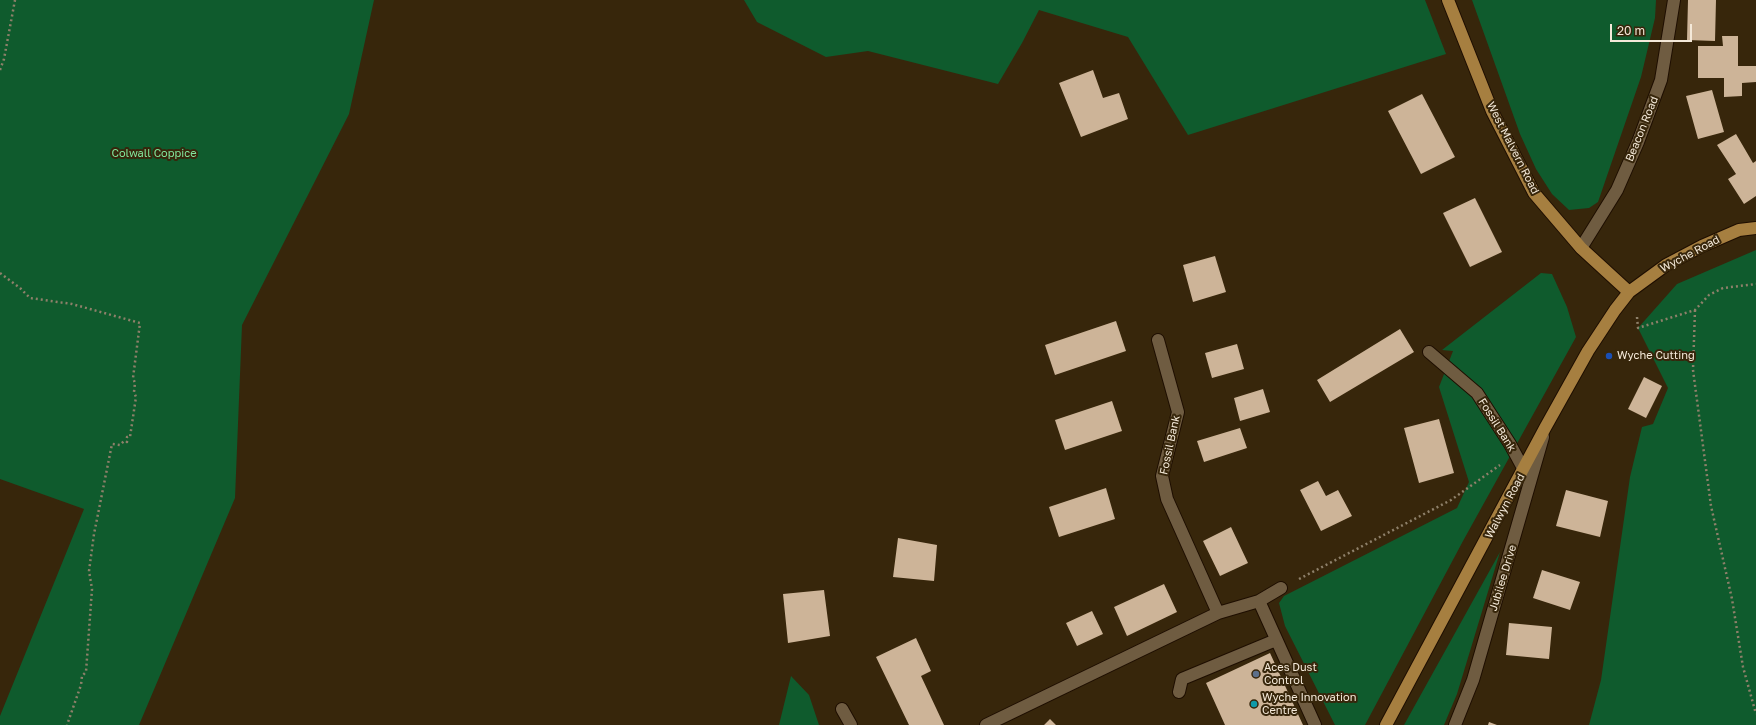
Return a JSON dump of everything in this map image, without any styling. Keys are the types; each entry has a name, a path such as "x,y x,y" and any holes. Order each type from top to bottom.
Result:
{"main road":[{"name":"West Malvern Road","path":"1448,0 1492,111 1534,193 1581,248 1629,292"},
{"name":"Wyche Road","path":"1629,292 1666,265 1702,246 1739,230 1756,228"},
{"name":"Walwyn Road","path":"1386,725 1524,470 1545,428 1588,351 1615,310 1629,292"}],"street":[{"name":"Beacon Road","path":"1581,248 1617,190 1638,142 1661,80 1674,0"},
{"name":"Fossil Bank","path":"1158,340 1178,412 1162,476 1167,499 1218,613"},
{"name":"Fossil Bank","path":"1428,352 1478,394 1524,470"},
{"name":"Jubilee Drive","path":"1455,725 1472,680 1545,428"},
{"path":"986,725 1218,613 1259,601 1281,588"},
{"path":"1259,601 1315,725"},
{"path":"1179,692 1182,679 1276,640"},
{"path":"842,709 851,725"}],"path":[{"path":"0,70 4,59 15,0"},
{"path":"0,273 20,288 30,298 72,304 140,323 133,378 136,397 130,438 127,437 127,442 124,441 120,445 112,444 94,534 89,570 92,590 86,672 82,676 81,685 67,725"},
{"path":"1638,328 1695,310 1709,294 1723,288 1756,284"},
{"path":"1695,310 1693,370 1711,506 1732,599 1743,667 1756,714"},
{"path":"1281,588 1451,500 1477,483 1515,454"}],"green space":[{"name":"Colwall Coppice","path":"0,0 374,0 349,114 242,325 235,498 139,725 0,725 0,716 84,509 0,479"},
{"path":"744,0 1425,0 1446,54 1188,135 1128,37 1039,10 998,84 868,51 826,57 757,22"},
{"path":"1472,0 1656,0 1655,18 1641,77 1598,202 1589,208 1569,210 1552,194 1536,169 1520,134"},
{"path":"1756,250 1756,725 1589,725 1601,680 1630,477 1642,427 1653,424 1668,388 1638,328 1677,284"},
{"path":"1541,273 1552,274 1567,307 1576,337 1463,541 1365,725 1335,725 1285,626 1279,603 1284,596 1457,508 1469,482 1439,387 1453,351 1442,350"},
{"path":"1500,552 1457,694 1444,725 1404,725"},
{"path":"791,676 809,695 819,725 779,725"}],"building":[{"path":"1688,0 1716,0 1715,41 1687,40"},
{"path":"1722,36 1738,36 1738,66 1756,66 1756,82 1742,83 1742,96 1724,97 1724,78 1698,78 1698,46 1723,46"},
{"path":"1093,70 1103,98 1119,93 1128,119 1081,137 1059,83"},
{"path":"1712,90 1724,132 1698,139 1686,96"},
{"path":"1422,94 1455,157 1421,174 1388,111"},
{"path":"1736,134 1753,163 1756,161 1756,196 1744,204 1728,179 1736,174 1717,145"},
{"path":"1475,198 1502,252 1470,267 1443,213"},
{"path":"1215,256 1226,292 1193,302 1183,265"},
{"path":"1116,321 1126,351 1055,375 1045,345"},
{"path":"1400,329 1414,352 1330,402 1317,380"},
{"path":"1237,344 1244,369 1212,378 1205,353"},
{"path":"1644,377 1662,386 1646,418 1628,409"},
{"path":"1263,389 1270,412 1240,421 1234,398"},
{"path":"1112,401 1122,431 1065,450 1055,420"},
{"path":"1439,419 1454,473 1419,483 1404,428"},
{"path":"1240,428 1247,448 1204,462 1197,441"},
{"path":"1318,481 1326,496 1338,490 1352,516 1321,531 1300,490"},
{"path":"1106,488 1115,519 1059,537 1049,507"},
{"path":"1566,490 1608,501 1600,537 1556,526"},
{"path":"1231,527 1248,563 1220,576 1203,541"},
{"path":"898,538 937,545 934,581 893,577"},
{"path":"1542,570 1580,582 1570,610 1533,598"},
{"path":"1164,584 1177,612 1127,636 1114,607"},
{"path":"824,590 830,636 788,643 783,594"},
{"path":"1092,611 1103,634 1077,646 1066,623"},
{"path":"1509,623 1552,627 1549,659 1506,655"},
{"path":"916,638 931,671 921,676 944,725 909,725 876,657"},
{"name":"Wyche Innovation Centre","path":"1270,653 1303,725 1225,725 1206,683"},
{"path":"1050,719 1056,725 1044,725"},
{"path":"1489,722 1497,725 1488,725"}],"place":[{"name":"Wyche Cutting","path":"1609,356"},
{"name":"Aces Dust Control","path":"1256,674"},
{"name":"Wyche Innovation Centre","path":"1254,704"}]}
